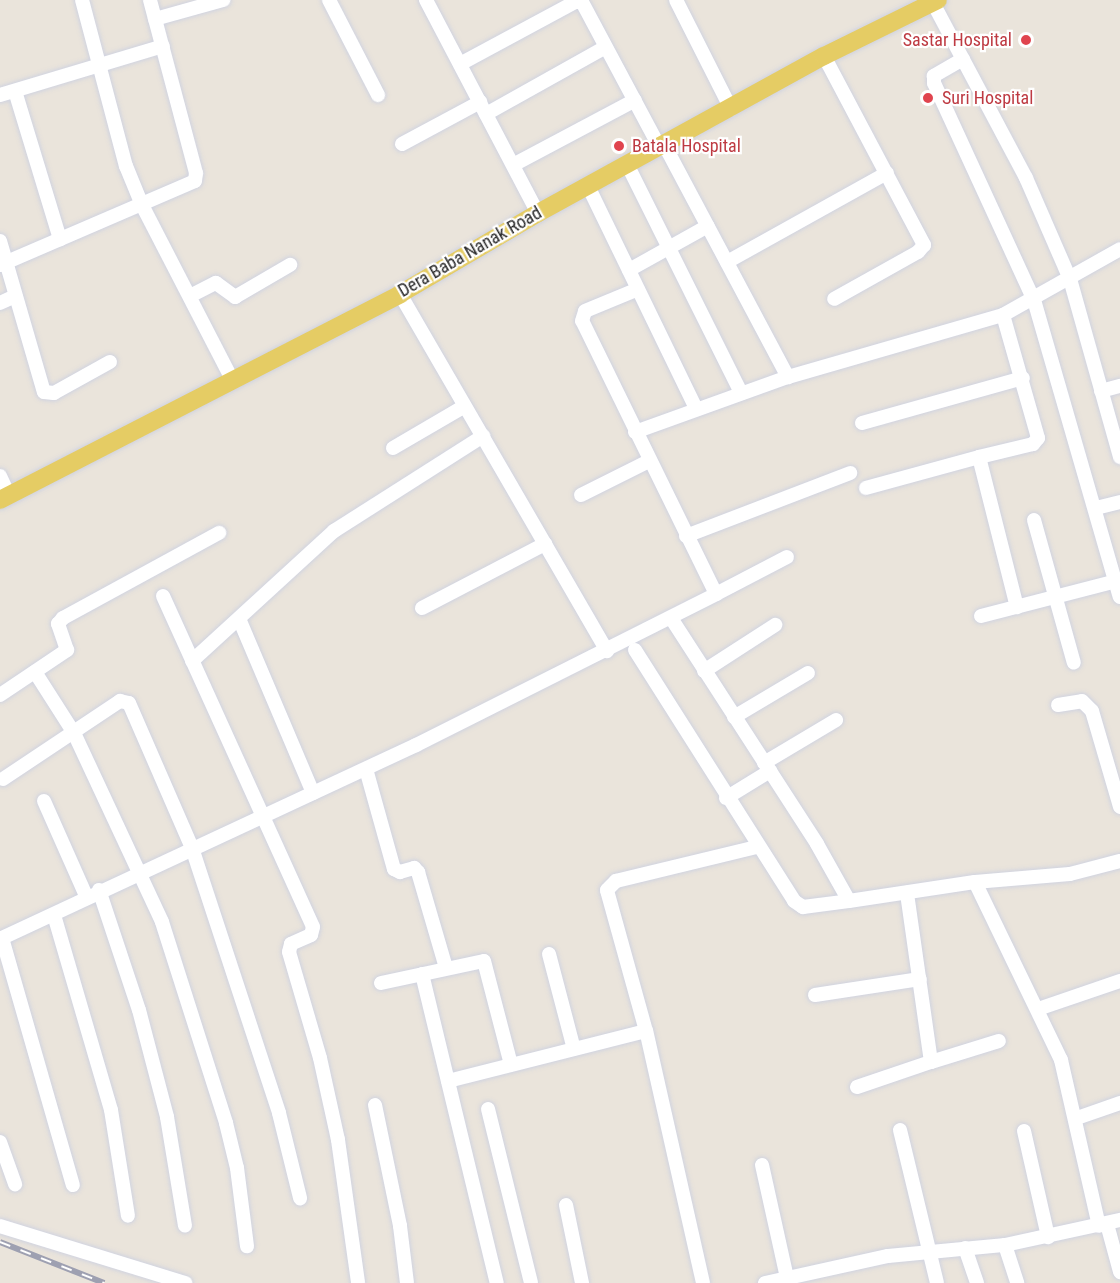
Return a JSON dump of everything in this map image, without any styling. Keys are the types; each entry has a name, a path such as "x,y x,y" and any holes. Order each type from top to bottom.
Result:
{"main road":[{"name":"Dera Baba Nanak Road","path":"4,497 400,294 538,213 663,147 824,56 936,1"}],"street":[{"path":"82,0 97,66 126,166 142,205 232,379"},
{"path":"3,264 190,185 196,177 150,0"},
{"path":"155,19 223,0"},
{"path":"329,0 378,95"},
{"path":"426,0 538,213"},
{"path":"676,0 731,109"},
{"path":"460,64 579,1 708,226 788,377"},
{"path":"936,1 963,59 1026,178 1070,279 1120,457"},
{"path":"0,95 162,46"},
{"path":"402,144 483,108 606,47"},
{"path":"824,56 924,245 918,252 834,299"},
{"path":"963,59 934,76 934,83 1034,300 1116,574 1120,597"},
{"path":"15,91 60,239"},
{"path":"513,165 635,100"},
{"path":"628,166 741,393"},
{"path":"727,262 887,174"},
{"path":"588,186 696,408"},
{"path":"629,270 708,226"},
{"path":"0,241 3,264 44,392 54,393 110,362"},
{"path":"634,432 788,377 1003,315 1034,300 1120,249"},
{"path":"190,296 216,283 235,297 290,265"},
{"path":"638,290 585,311 582,316 634,432 716,594"},
{"path":"400,294 606,651"},
{"path":"0,303 15,296"},
{"path":"866,488 1033,444 1038,438 1023,378 1003,315"},
{"path":"862,423 1023,378"},
{"path":"1101,391 1120,386"},
{"path":"393,447 465,406"},
{"path":"192,661 240,621 298,560 334,531 483,436"},
{"path":"979,457 1017,607"},
{"path":"581,495 649,461"},
{"path":"687,536 850,473"},
{"path":"0,476 4,497"},
{"path":"1096,508 1120,502"},
{"path":"1034,520 1074,663"},
{"path":"0,695 67,650 60,621 219,533"},
{"path":"422,608 545,544"},
{"path":"74,1185 1,939 54,915 99,890 366,769 606,651 787,557"},
{"path":"981,616 1055,597 1116,574"},
{"path":"163,596 314,932 291,944 289,952 318,1048 336,1130 358,1283"},
{"path":"671,618 767,767 849,901"},
{"path":"240,621 313,794"},
{"path":"704,671 775,625"},
{"path":"634,650 757,847 798,905 810,907 975,882 1070,874 1120,861"},
{"path":"35,672 74,733 141,872 162,922 226,1124 237,1168 247,1246"},
{"path":"734,717 807,673"},
{"path":"3,779 120,701 129,703 192,848 279,1113 300,1198"},
{"path":"1058,705 1082,701 1092,711 1120,807"},
{"path":"726,798 836,720"},
{"path":"366,769 394,868 400,872 414,868 418,872 446,968"},
{"path":"44,801 87,898"},
{"path":"703,1283 646,1031 607,890 616,881 757,847"},
{"path":"975,882 1061,1060 1109,1223 1120,1272"},
{"path":"99,890 139,1010 167,1118 185,1226"},
{"path":"907,893 932,1062"},
{"path":"54,915 111,1110 128,1216"},
{"path":"549,954 574,1049"},
{"path":"381,983 484,961 511,1065"},
{"path":"422,974 497,1283"},
{"path":"815,995 920,979"},
{"path":"1038,1009 1120,981"},
{"path":"448,1081 646,1031"},
{"path":"857,1087 999,1041"},
{"path":"1077,1118 1120,1103"},
{"path":"375,1105 400,1226 407,1283"},
{"path":"488,1109 531,1283"},
{"path":"900,1130 938,1283"},
{"path":"1024,1131 1048,1237"},
{"path":"0,1142 15,1184"},
{"path":"762,1165 794,1279"},
{"path":"566,1205 582,1283"},
{"path":"765,1283 794,1279 853,1262 930,1250 1005,1245 1109,1223"},
{"path":"0,1226 185,1283"},
{"path":"1005,1245 1017,1283"},
{"path":"965,1248 977,1283"}],"railway":[{"path":"0,1242 104,1283"}],"place":[{"name":"Sastar Hospital","path":"1026,40"},
{"name":"Suri Hospital","path":"928,98"},
{"name":"Batala Hospital","path":"619,146"}]}
